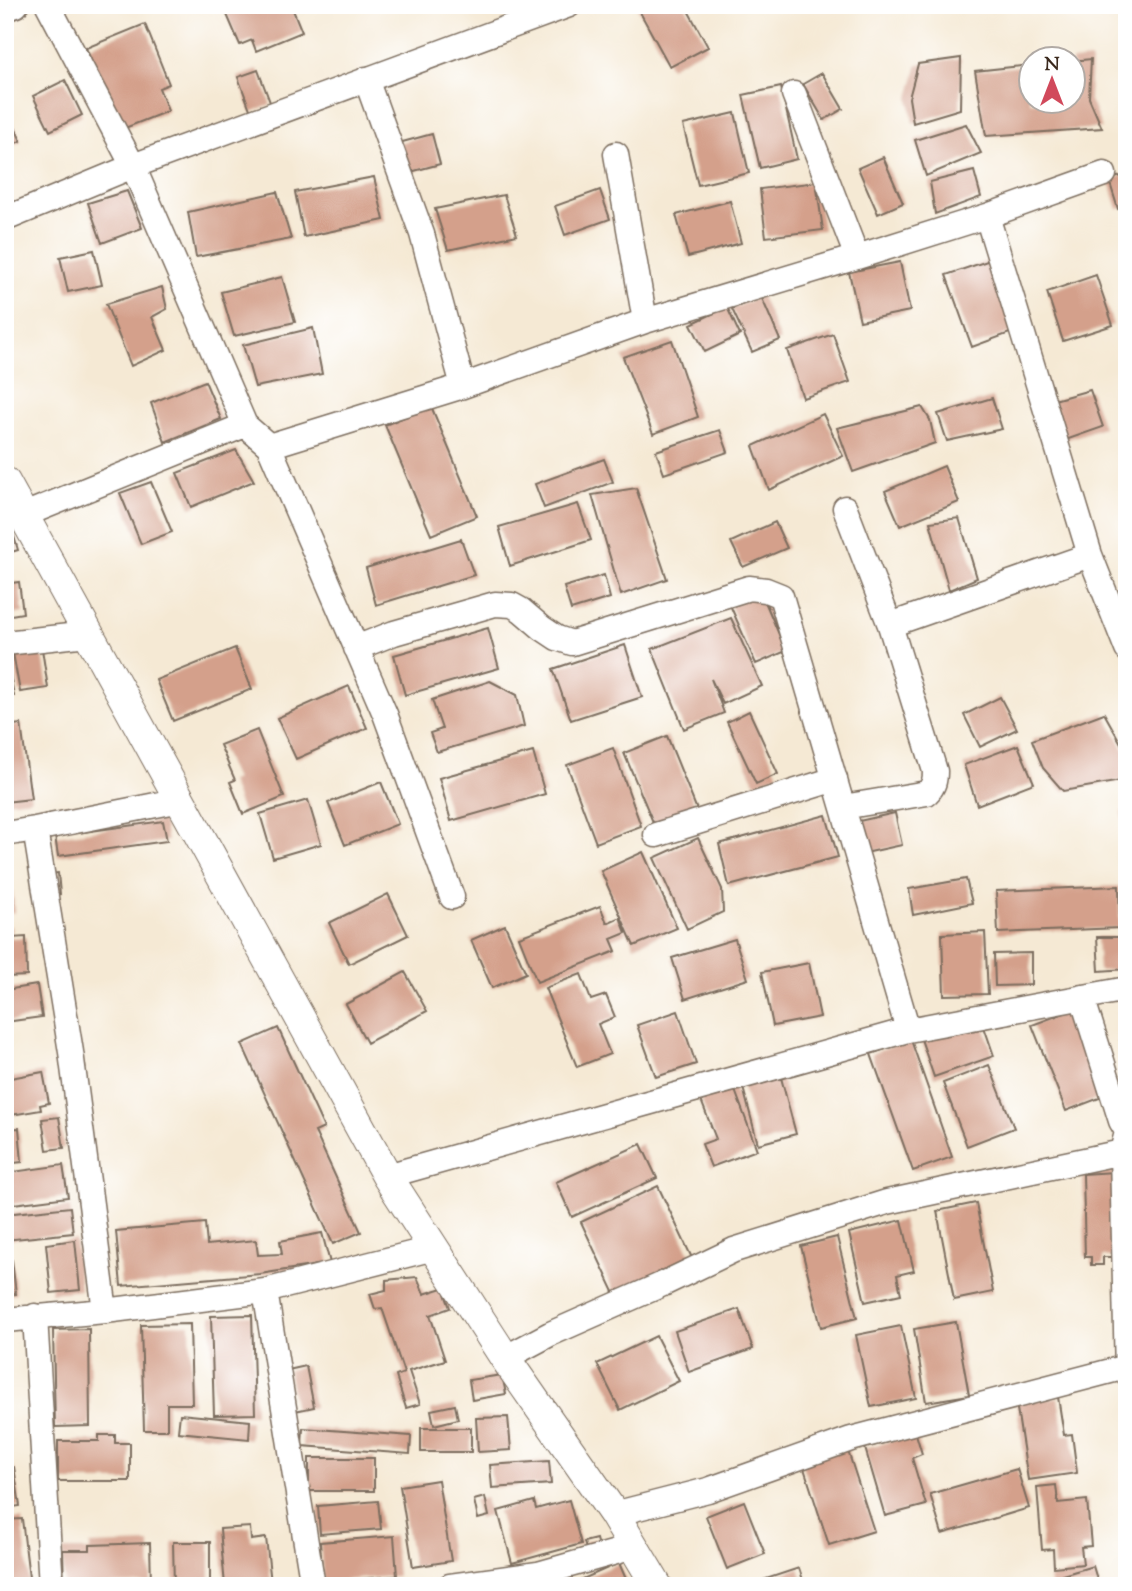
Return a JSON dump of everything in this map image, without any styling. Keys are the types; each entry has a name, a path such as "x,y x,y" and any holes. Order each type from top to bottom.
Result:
{"street":[{"path":"5,9 16,5"},
{"path":"48,5 133,166 246,425 269,446 385,714 452,897"},
{"path":"5,219 133,166 569,5"},
{"path":"366,79 422,234 463,386"},
{"path":"794,94 857,257"},
{"path":"616,153 645,321"},
{"path":"269,446 463,386 645,321 987,216 1104,174"},
{"path":"987,216 1090,555 1127,649"},
{"path":"24,515 246,425"},
{"path":"5,482 387,1176 505,1358 614,1514 657,1586"},
{"path":"843,807 928,793 933,787 935,771 890,625 845,508"},
{"path":"890,625 1090,555"},
{"path":"356,648 394,633 495,604 512,605 522,610 556,638 572,643 749,588 782,596 908,1030"},
{"path":"5,643 88,634"},
{"path":"656,835 835,779"},
{"path":"5,834 181,800"},
{"path":"35,829 71,1052 105,1311"},
{"path":"387,1176 908,1030 1127,989"},
{"path":"1082,997 1125,1138 1127,1374"},
{"path":"505,1358 550,1334 734,1250 887,1202 1125,1138"},
{"path":"5,1320 105,1311 265,1291 434,1248"},
{"path":"265,1291 313,1586"},
{"path":"35,1316 51,1586"},
{"path":"614,1514 708,1490 851,1439 1126,1367"},
{"path":"450,1586 538,1574 634,1547"}],"building":[{"path":"236,5 291,5 302,32 256,51 252,40 240,45 225,10"},
{"path":"636,5 685,5 708,47 670,67"},
{"path":"145,24 169,84 159,88 168,111 120,130 86,48"},
{"path":"961,58 960,109 913,123 909,98 918,64"},
{"path":"1091,59 1089,98 1102,128 986,136 975,71 1016,67 1016,116 1086,116 1086,60"},
{"path":"258,70 271,105 251,112 238,77"},
{"path":"822,73 843,109 824,120 803,84"},
{"path":"65,80 82,115 50,131 33,96"},
{"path":"781,87 797,159 760,168 743,95"},
{"path":"5,105 21,141 5,147"},
{"path":"735,113 749,173 698,185 683,125"},
{"path":"966,124 981,153 926,176 915,140"},
{"path":"432,134 440,164 403,174 395,144"},
{"path":"883,157 903,203 878,214 858,168"},
{"path":"974,171 981,197 935,214 930,182"},
{"path":"1127,174 1127,207 1118,209 1109,180"},
{"path":"374,177 384,220 304,237 295,192"},
{"path":"816,182 823,230 766,237 760,189"},
{"path":"600,190 610,219 565,235 555,206"},
{"path":"127,191 142,228 102,243 88,203"},
{"path":"277,192 291,239 196,257 188,212"},
{"path":"504,195 517,235 448,250 435,209"},
{"path":"730,201 741,243 688,257 676,215"},
{"path":"94,250 102,285 68,292 60,257"},
{"path":"993,259 1018,330 972,347 946,275"},
{"path":"900,262 910,311 860,321 849,272"},
{"path":"1096,275 1113,325 1063,341 1047,292"},
{"path":"282,277 295,322 234,336 221,292"},
{"path":"162,287 167,309 152,317 166,350 131,366 106,304"},
{"path":"761,296 780,340 752,352 732,309"},
{"path":"727,307 740,335 705,352 691,324"},
{"path":"313,328 322,374 255,387 243,345"},
{"path":"833,334 850,382 803,398 787,350"},
{"path":"672,340 698,417 653,434 623,357"},
{"path":"205,381 221,419 165,442 151,403"},
{"path":"1090,390 1103,427 1060,442 1047,402"},
{"path":"992,398 1002,429 947,441 938,414"},
{"path":"431,406 477,516 431,535 385,425"},
{"path":"922,407 930,420 935,443 853,472 837,428"},
{"path":"823,414 843,456 769,490 753,446"},
{"path":"720,430 728,452 664,474 656,451"},
{"path":"236,450 254,481 191,507 177,473"},
{"path":"604,459 613,482 544,508 535,484"},
{"path":"944,466 959,502 900,526 885,491"},
{"path":"151,482 172,532 141,544 120,493"},
{"path":"636,488 667,579 621,595 592,495"},
{"path":"578,504 591,540 510,566 499,527"},
{"path":"959,518 977,578 949,590 930,522"},
{"path":"775,522 787,548 743,567 731,542"},
{"path":"13,533 18,550 5,554 5,536"},
{"path":"461,539 474,575 376,605 366,568"},
{"path":"604,575 610,598 571,610 564,587"},
{"path":"19,582 23,613 5,616 5,584"},
{"path":"761,592 786,651 756,664 730,605"},
{"path":"731,618 762,686 723,704 711,679 724,713 684,729 652,649"},
{"path":"488,628 499,668 405,695 394,655"},
{"path":"625,645 642,697 571,720 553,669"},
{"path":"235,648 252,689 173,721 156,680"},
{"path":"42,649 48,688 20,692 13,653"},
{"path":"5,657 14,696 5,698"},
{"path":"490,681 517,695 524,726 437,752 430,733 442,729 432,700"},
{"path":"349,686 367,728 296,759 277,718"},
{"path":"1000,697 1017,729 980,747 964,715"},
{"path":"749,711 778,774 756,784 727,722"},
{"path":"1104,713 1127,754 1127,780 1063,791 1043,768 1032,740"},
{"path":"21,724 31,799 5,802 5,726"},
{"path":"257,730 284,797 243,814 230,782 235,780 220,745"},
{"path":"667,736 697,810 655,827 624,753"},
{"path":"1018,745 1034,783 977,805 964,765"},
{"path":"613,748 641,826 596,843 567,765"},
{"path":"533,752 545,794 451,821 439,778"},
{"path":"381,782 398,824 345,845 328,803"},
{"path":"308,800 321,844 273,858 260,814"},
{"path":"1127,811 1127,833 1126,833 1121,812"},
{"path":"895,813 902,845 865,853 859,821"},
{"path":"826,815 838,857 729,886 719,844"},
{"path":"163,821 167,841 58,856 55,836"},
{"path":"698,838 722,889 723,912 687,929 654,858"},
{"path":"643,852 677,928 634,946 601,871"},
{"path":"58,873 60,894 51,895 49,874"},
{"path":"5,875 12,875 14,913 5,913"},
{"path":"966,879 972,903 913,915 909,889"},
{"path":"1119,886 1120,928 998,933 996,891"},
{"path":"388,894 408,935 349,964 329,923"},
{"path":"600,906 607,923 620,917 626,933 611,939 616,951 537,982 519,937"},
{"path":"505,925 526,973 492,988 471,940"},
{"path":"11,926 11,938 26,937 27,976 5,977 5,927"},
{"path":"985,932 988,994 944,995 942,934"},
{"path":"1097,937 1127,937 1127,969 1099,971"},
{"path":"735,939 748,979 685,999 672,958"},
{"path":"1031,953 1031,985 995,986 994,954"},
{"path":"809,963 820,1017 773,1026 762,972"},
{"path":"405,972 427,1011 367,1043 346,1004"},
{"path":"581,974 591,1000 606,995 615,1017 598,1024 610,1054 577,1067 545,988"},
{"path":"37,985 42,1017 5,1022 5,990"},
{"path":"1078,1008 1110,1094 1066,1111 1032,1025"},
{"path":"678,1011 696,1064 656,1077 637,1025"},
{"path":"981,1018 994,1056 934,1077 921,1039"},
{"path":"278,1028 324,1128 315,1132 361,1232 333,1244 242,1044"},
{"path":"911,1040 952,1157 913,1171 871,1054"},
{"path":"1120,1041 1127,1041 1127,1056 1124,1056"},
{"path":"989,1065 1014,1128 967,1146 943,1083"},
{"path":"779,1070 796,1134 758,1144 741,1080"},
{"path":"43,1072 49,1103 40,1105 41,1110 5,1116 5,1079"},
{"path":"732,1082 757,1150 711,1167 702,1144 716,1139 699,1095"},
{"path":"59,1117 64,1148 47,1150 42,1119"},
{"path":"19,1128 22,1162 5,1164 5,1129"},
{"path":"641,1144 657,1178 572,1217 556,1182"},
{"path":"63,1165 68,1197 5,1205 5,1173"},
{"path":"1114,1172 1117,1257 1103,1257 1103,1265 1091,1265 1091,1257 1085,1257 1083,1174"},
{"path":"658,1186 692,1258 615,1294 581,1222"},
{"path":"976,1203 993,1292 954,1300 937,1211"},
{"path":"70,1207 73,1233 5,1240 5,1214"},
{"path":"902,1220 914,1271 897,1275 901,1294 865,1302 849,1233"},
{"path":"205,1223 207,1245 256,1240 258,1255 282,1254 280,1241 322,1233 330,1263 260,1274 121,1286 116,1231"},
{"path":"837,1237 857,1318 821,1327 801,1246"},
{"path":"75,1240 80,1290 51,1293 46,1244"},
{"path":"5,1260 12,1260 16,1294 5,1295"},
{"path":"417,1277 424,1294 443,1288 450,1308 430,1315 445,1360 409,1371 420,1404 406,1408 396,1376 404,1373 382,1308 375,1309 370,1294 386,1290 386,1280"},
{"path":"739,1309 753,1349 689,1372 675,1331"},
{"path":"252,1315 255,1414 214,1415 211,1316"},
{"path":"956,1322 969,1395 926,1402 914,1329"},
{"path":"190,1324 192,1404 167,1404 167,1430 144,1430 141,1325"},
{"path":"901,1326 916,1398 871,1407 856,1335"},
{"path":"89,1329 90,1426 55,1427 53,1330"},
{"path":"656,1336 679,1381 620,1410 597,1364"},
{"path":"306,1366 314,1407 295,1411 288,1370"},
{"path":"502,1375 506,1394 472,1400 469,1380"},
{"path":"1058,1397 1064,1435 1072,1434 1077,1473 1028,1480 1016,1402"},
{"path":"455,1405 458,1419 434,1425 431,1410"},
{"path":"180,1414 250,1421 249,1439 178,1432"},
{"path":"508,1417 511,1450 478,1452 476,1418"},
{"path":"303,1428 411,1436 410,1454 302,1446"},
{"path":"421,1428 471,1428 471,1452 421,1452"},
{"path":"916,1434 922,1454 912,1458 926,1505 885,1516 865,1448"},
{"path":"99,1435 115,1435 115,1443 130,1443 130,1481 58,1481 58,1441 99,1441"},
{"path":"847,1448 874,1531 829,1545 802,1462"},
{"path":"309,1458 374,1458 374,1491 309,1491"},
{"path":"549,1461 551,1484 492,1488 490,1465"},
{"path":"14,1467 20,1506 5,1508 5,1468"},
{"path":"1017,1469 1029,1508 942,1534 930,1494"},
{"path":"438,1480 451,1561 413,1567 400,1486"},
{"path":"1056,1485 1058,1503 1087,1500 1091,1546 1081,1547 1083,1564 1054,1567 1053,1549 1042,1550 1037,1487"},
{"path":"485,1497 489,1516 478,1519 474,1500"},
{"path":"569,1500 581,1544 512,1563 498,1511 534,1501 536,1509"},
{"path":"378,1501 381,1529 320,1534 318,1506"},
{"path":"744,1501 765,1554 727,1569 706,1516"},
{"path":"22,1519 30,1586 6,1586 5,1520"},
{"path":"250,1527 251,1540 266,1538 271,1583 262,1583 263,1586 225,1586 220,1529"},
{"path":"394,1536 397,1576 323,1582 320,1542"},
{"path":"596,1539 599,1550 587,1553 584,1542"},
{"path":"173,1542 210,1542 210,1586 174,1586"},
{"path":"150,1543 151,1583 64,1586 63,1550 90,1550 90,1545"},
{"path":"619,1563 629,1586 567,1586"},
{"path":"1093,1566 1099,1586 1051,1586 1049,1579"},
{"path":"799,1568 805,1586 748,1586 748,1585"}]}
